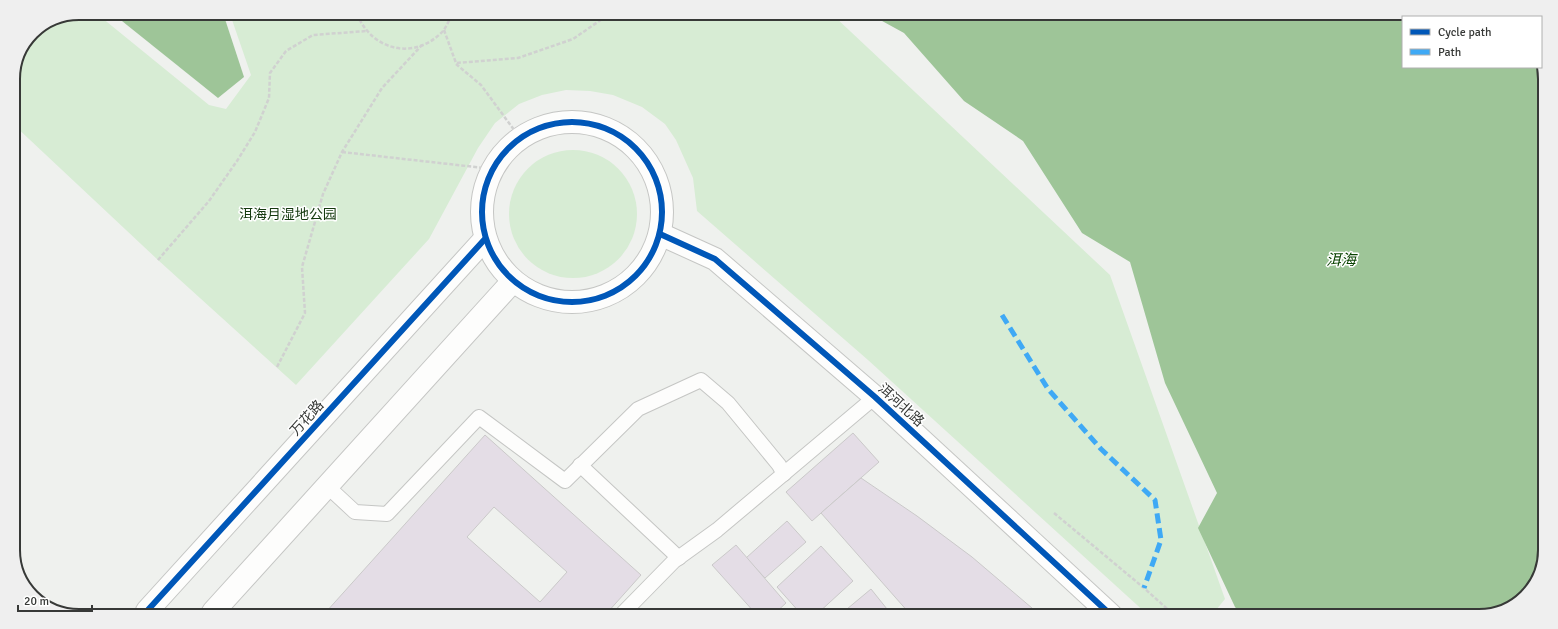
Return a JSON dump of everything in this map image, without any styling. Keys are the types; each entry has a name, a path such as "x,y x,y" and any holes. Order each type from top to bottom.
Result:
{"street":[{"path":"565,122 590,123 613,131 633,145 649,163 659,185 662,209 660,234 647,262 626,284 599,298 569,303 539,297 513,281 497,263 484,240 481,217 484,192 493,169 504,152 520,138 542,127 565,122"},
{"name":"洱河北路","path":"660,234 715,259 875,397 1105,609"},
{"name":"万花路","path":"149,609 484,240"},
{"path":"217,609 513,281"}],"lane":[{"path":"327,486 355,512 387,514 479,416 565,481 638,409 700,380 728,403 779,465 784,474"},
{"path":"627,609 679,558 717,530 875,397"},
{"path":"580,466 679,558"}],"path":[{"path":"359,20 372,37 386,45 401,49 417,47 432,40 444,30 449,20"},
{"path":"456,63 518,58 573,39 601,20"},
{"path":"444,30 456,63 481,85 520,138"},
{"path":"158,260 209,201 238,161 255,132 269,98 270,73 286,51 312,35 367,31"},
{"path":"277,367 305,313 302,267 323,194 342,152 382,88 422,45"},
{"path":"342,152 493,169"},
{"path":"1054,513 1167,609"}],"green space":[{"name":"洱海月湿地公园","path":"79,20 105,20 209,105 226,109 251,75 232,20 838,20 1110,275 1225,599 1217,609 1141,609 868,360 697,211 693,178 676,140 665,124 642,107 613,95 590,91 566,90 542,95 519,104 495,123 478,148 429,239 296,385 158,260 20,131 20,75 24,56 37,37 56,24"},
{"path":"573,150 597,155 618,169 632,190 637,214 632,238 618,259 597,273 573,278 549,273 528,259 514,238 509,214 514,190 528,169 549,155"}],"water":[{"path":"121,20 225,20 244,77 218,98"},
{"name":"洱海","path":"880,20 1402,20 1402,68 1537,68 1538,550 1534,573 1523,589 1505,603 1498,606 1479,609 1237,609 1198,528 1217,493 1165,383 1130,262 1082,233 1023,141 964,101 904,33"}],"building":[{"path":"853,433 879,462 812,521 786,492"},
{"path":"485,435 641,575 611,609 329,609","holes":["494,507 567,572 540,602 467,537"]},
{"path":"861,478 917,516 972,557 1033,609 906,609 821,513"},
{"path":"787,521 806,542 765,578 746,558"},
{"path":"736,545 786,603 779,609 751,609 712,565"},
{"path":"821,546 853,581 822,609 797,609 777,587"},
{"path":"871,589 887,609 847,609"}],"marked path":[{"path":"1002,315 1048,389 1101,449 1155,500 1161,540 1144,588"}],"cycle path":[{"path":"563,122 581,122 606,129 622,137 636,148 647,162 655,178 662,203 662,212 662,221 655,246 647,262 636,276 622,287 598,298 581,302 563,302 546,298 522,287 502,269 497,262 486,238 482,221 482,203 486,186 497,162 515,142 522,137 546,126 563,122"},
{"path":"660,234 715,259 875,397 1105,609"},
{"path":"149,609 484,240"}]}
